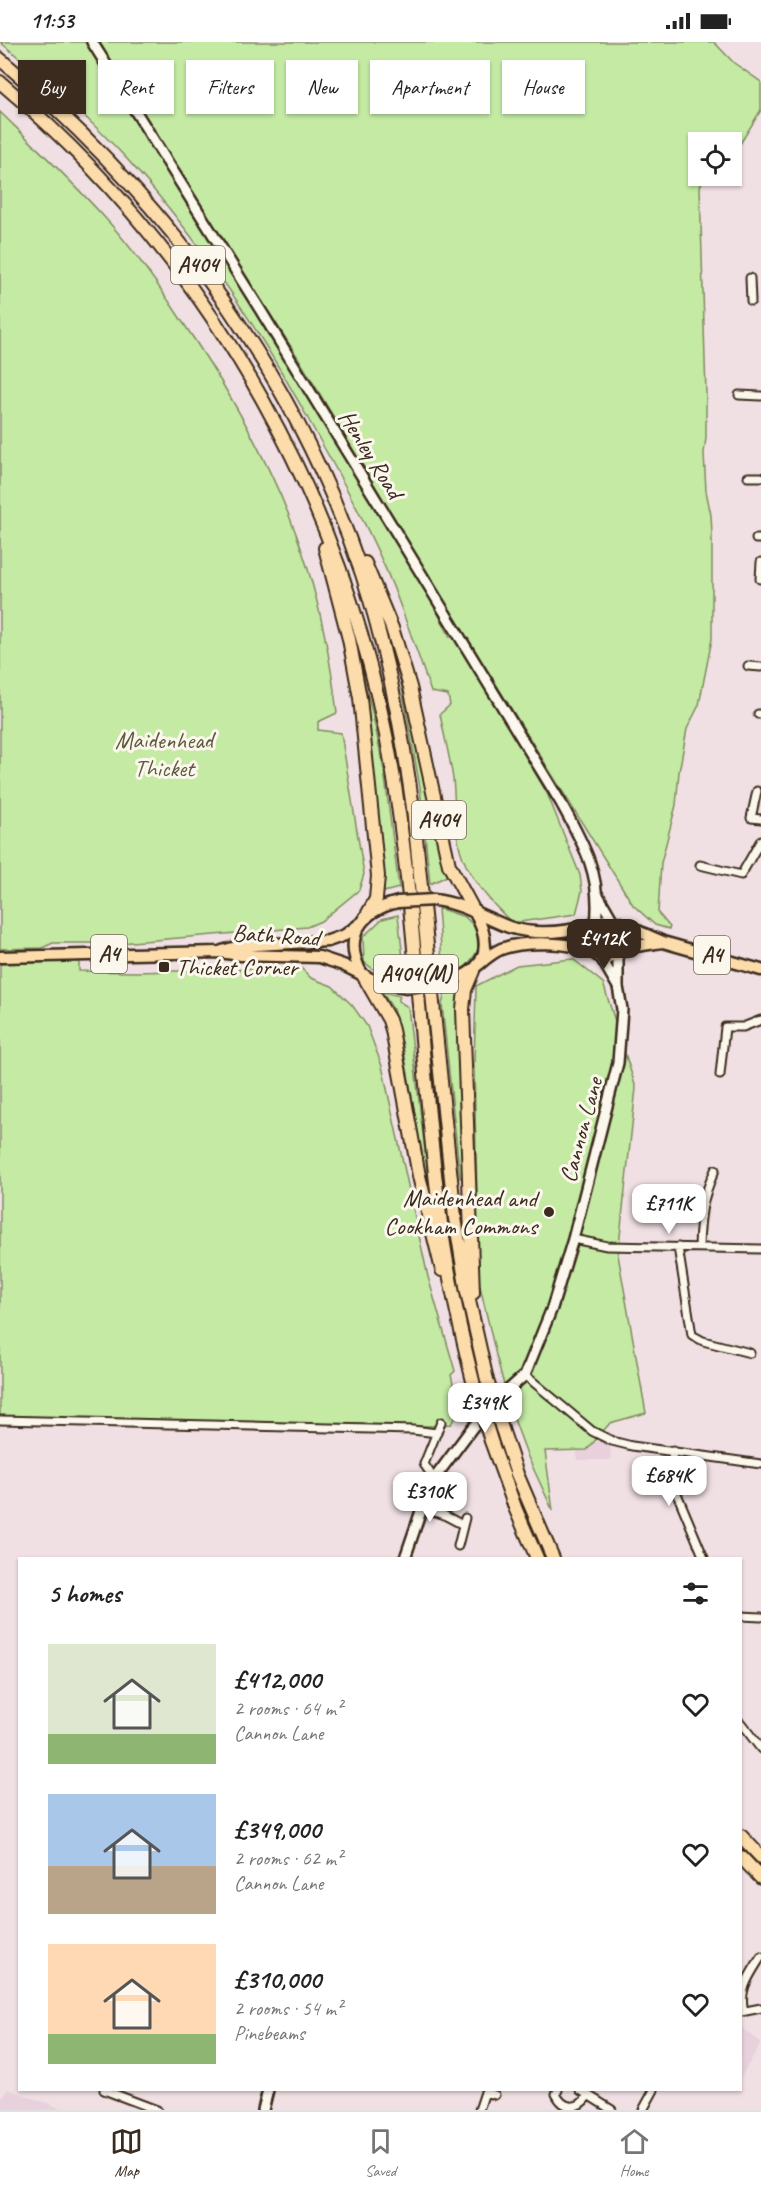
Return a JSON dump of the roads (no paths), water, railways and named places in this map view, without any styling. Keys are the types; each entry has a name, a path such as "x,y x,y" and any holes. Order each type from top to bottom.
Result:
{"highway":[{"name":"A404","path":"0,59 40,93 105,155 168,225 192,255 272,375 300,427 339,514 366,564 392,628 423,740 449,865 474,911"},
{"name":"A404","path":"0,82 91,168 175,265 218,326 265,401 310,494 349,639 364,728 378,876 376,899 363,920"},
{"name":"A404(M)","path":"310,494 336,555 358,622 377,694 391,761 410,914 439,1198 458,1320"},
{"name":"A404(M)","path":"339,514 362,575 382,643 406,754 421,876 455,1218 473,1321 502,1429 521,1485 553,1557"},
{"name":"A404(M)","path":"473,1321 463,1009 465,990 475,968"},
{"name":"A404(M)","path":"363,975 389,1020 392,1030 431,1230 491,1442 516,1510 537,1557"},
{"path":"742,1837 761,1857"},
{"path":"742,1858 761,1878"}],"main road":[{"path":"434,900 456,903 508,926 527,930 566,932 603,920 615,922 622,927 626,938 620,953 609,957 572,945 516,946 499,951 475,968 441,983 406,987 384,984 363,975 353,950 355,936 363,920 383,907 398,902 434,900"},
{"path":"474,911 481,924 485,940 475,968"},
{"name":"Bath Road","path":"219,952 240,946 328,941 345,934 363,920"},
{"name":"A4","path":"615,922 663,942 761,970"},
{"path":"595,924 588,937 589,945 597,954"},
{"name":"A4","path":"620,953 636,946 663,942"},
{"name":"Bath Road","path":"0,957 219,952 241,955 319,957 333,960 363,975"}],"street":[{"name":"Henley Road","path":"92,42 261,311 561,803 587,850 597,895 595,924"},
{"path":"750,278 752,301"},
{"path":"750,291 761,291"},
{"path":"739,395 761,396"},
{"path":"747,478 761,477"},
{"path":"760,579 761,562"},
{"path":"748,666 761,667"},
{"path":"757,791 751,818 761,819"},
{"path":"700,865 741,875 761,840"},
{"name":"Henley Road","path":"597,895 615,922"},
{"name":"Cannon Lane","path":"405,1557 434,1479 472,1428 500,1397 525,1375 552,1308 573,1239 618,1063 622,1009 618,987 620,953"},
{"name":"Cannon Lane","path":"597,954 618,987"},
{"path":"720,1075 725,1027 743,1027 761,1020"},
{"path":"699,1247 700,1215 705,1192 715,1170"},
{"path":"573,1239 607,1246 761,1249"},
{"path":"678,1247 692,1335 703,1341 750,1353"},
{"path":"525,1375 592,1431 612,1441 761,1464"},
{"path":"0,1420 413,1430 437,1433"},
{"path":"434,1479 424,1464 441,1422"},
{"path":"674,1451 670,1477 704,1557"},
{"path":"422,1508 464,1522 458,1546"},
{"path":"742,1616 761,1617"},
{"path":"742,1724 761,1748"},
{"path":"742,1996 744,1985 761,1957"},
{"path":"742,2012 761,2007"},
{"path":"107,2091 157,2110"},
{"path":"263,2110 268,2091"},
{"path":"558,2091 556,2094 559,2102 571,2108 578,2108 588,2096"},
{"path":"581,2091 612,2110"},
{"path":"643,2110 653,2091"},
{"path":"479,2110 485,2092 495,2095"}],"place":[{"name":"Thicket Corner","path":"164,967"},
{"name":"Maidenhead and Cookham Commons","path":"549,1212"}],"park label":[{"name":"Maidenhead Thicket","path":"164,754"}]}
